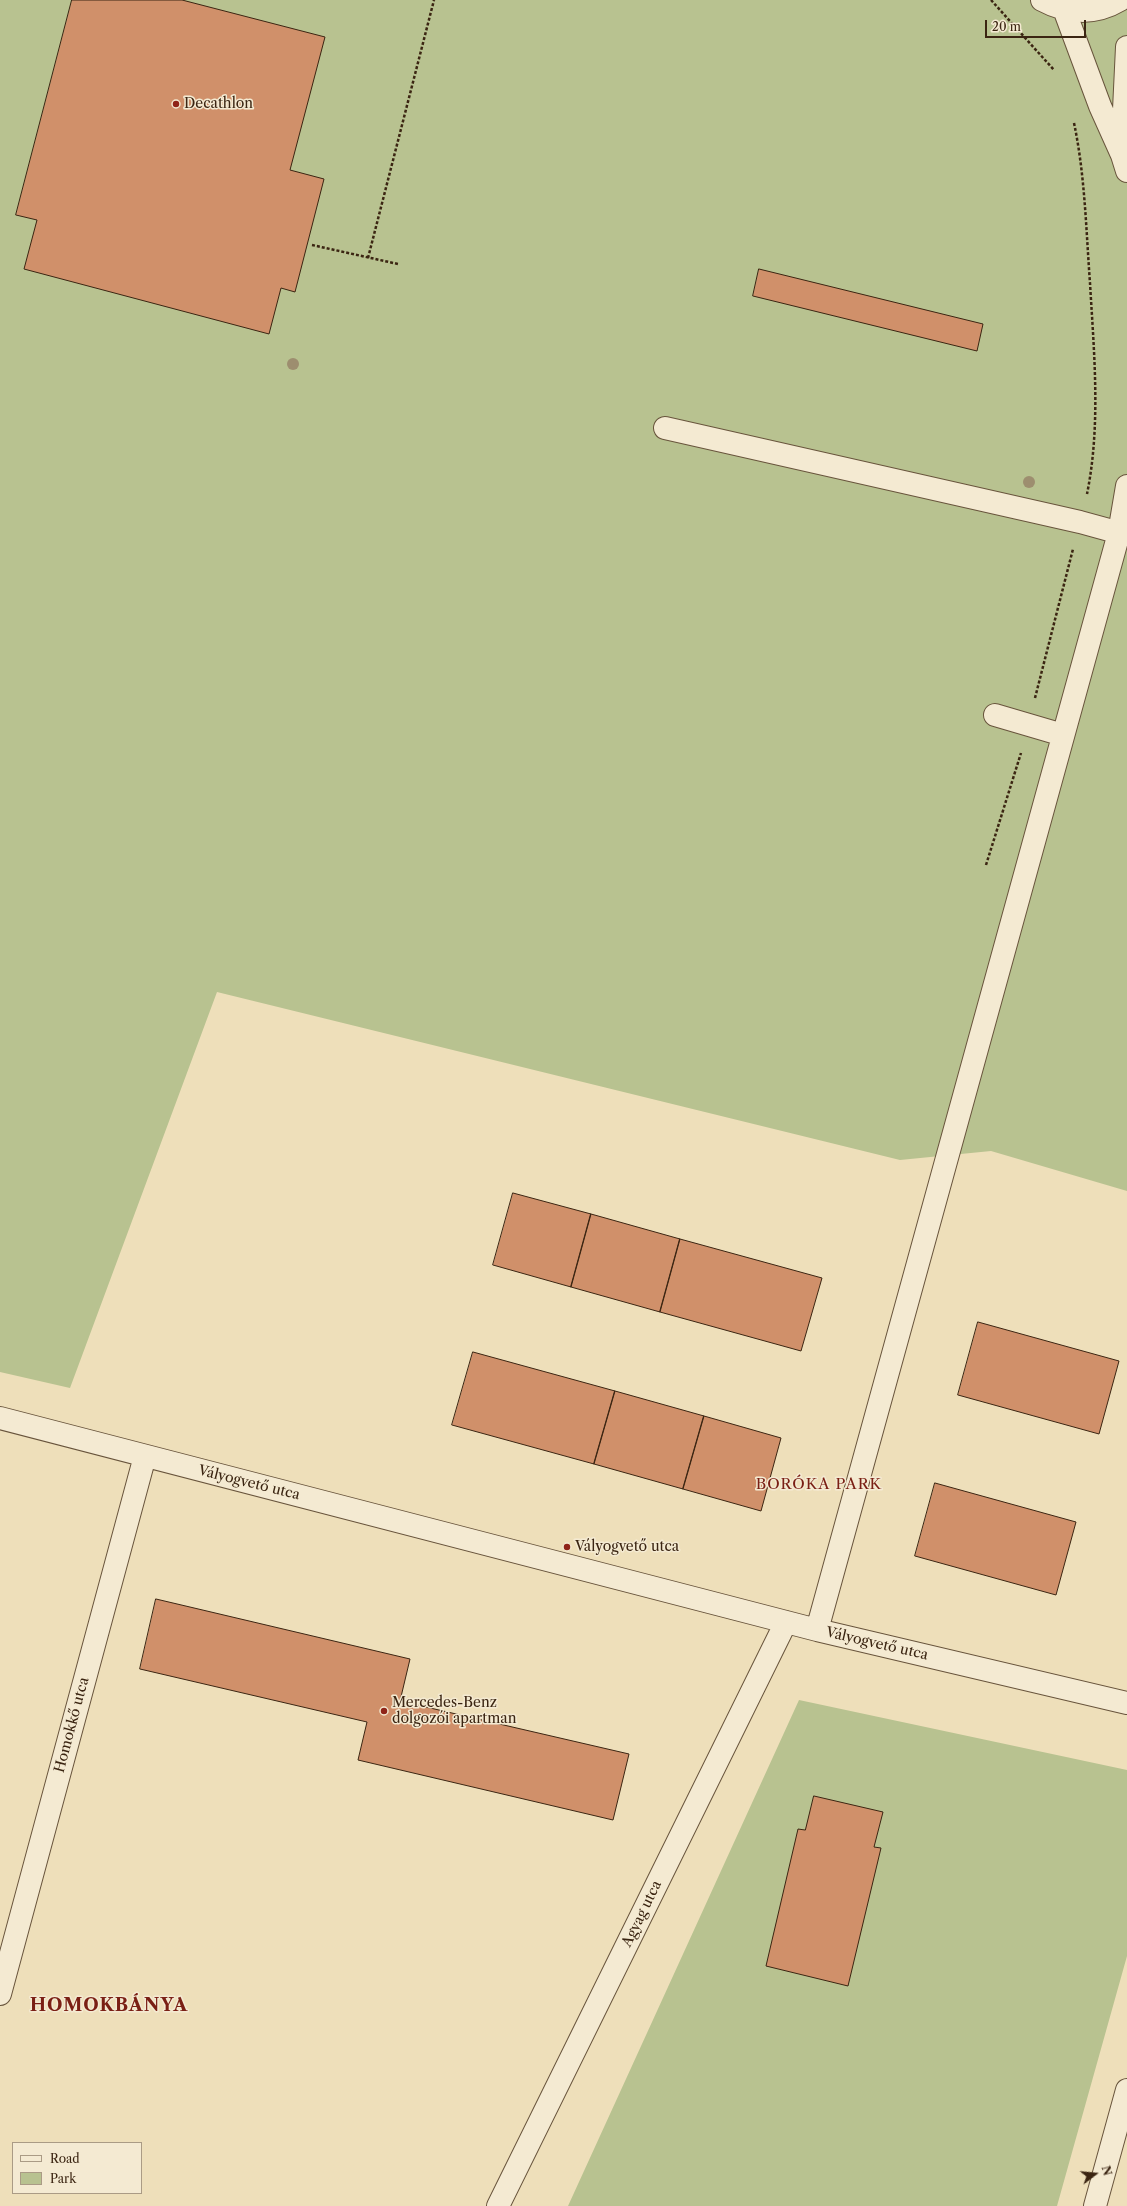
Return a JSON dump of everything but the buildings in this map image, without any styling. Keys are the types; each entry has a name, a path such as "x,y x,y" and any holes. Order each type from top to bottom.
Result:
{"street":[{"path":"1042,0 1064,9 1086,11 1110,6 1120,0"},
{"path":"1064,9 1100,106 1124,163"},
{"path":"1124,163 1127,47"},
{"path":"665,428 1080,522 1123,534"},
{"path":"817,1630 1063,735 1123,534 1127,486"},
{"path":"995,715 1063,735"},
{"name":"Vályogvető utca","path":"0,1418 817,1630 1127,1703"},
{"name":"Homokkő utca","path":"0,1994 145,1456"},
{"name":"Agyag utca","path":"498,2206 786,1622"},
{"path":"1095,2206 1127,2090"}],"path":[{"path":"368,258 434,0"},
{"path":"986,865 1019,760 1080,522 1087,492 1096,434 1086,223 1081,158 1074,121"},
{"path":"312,245 398,264"}],"green space":[{"path":"0,0 1127,0 1127,1191 991,1151 900,1160 217,992 70,1388 0,1372"},
{"path":"799,1700 1127,1770 1127,1956 1057,2206 568,2206"}],"place":[{"name":"Decathlon","path":"176,104"},
{"name":"Vályogvető utca","path":"567,1547"},
{"name":"Mercedes-Benz dolgozói apartman","path":"384,1711"}],"district":[{"name":"BORÓKA PARK","path":"819,1485"},
{"name":"HOMOKBÁNYA","path":"109,2006"}]}
